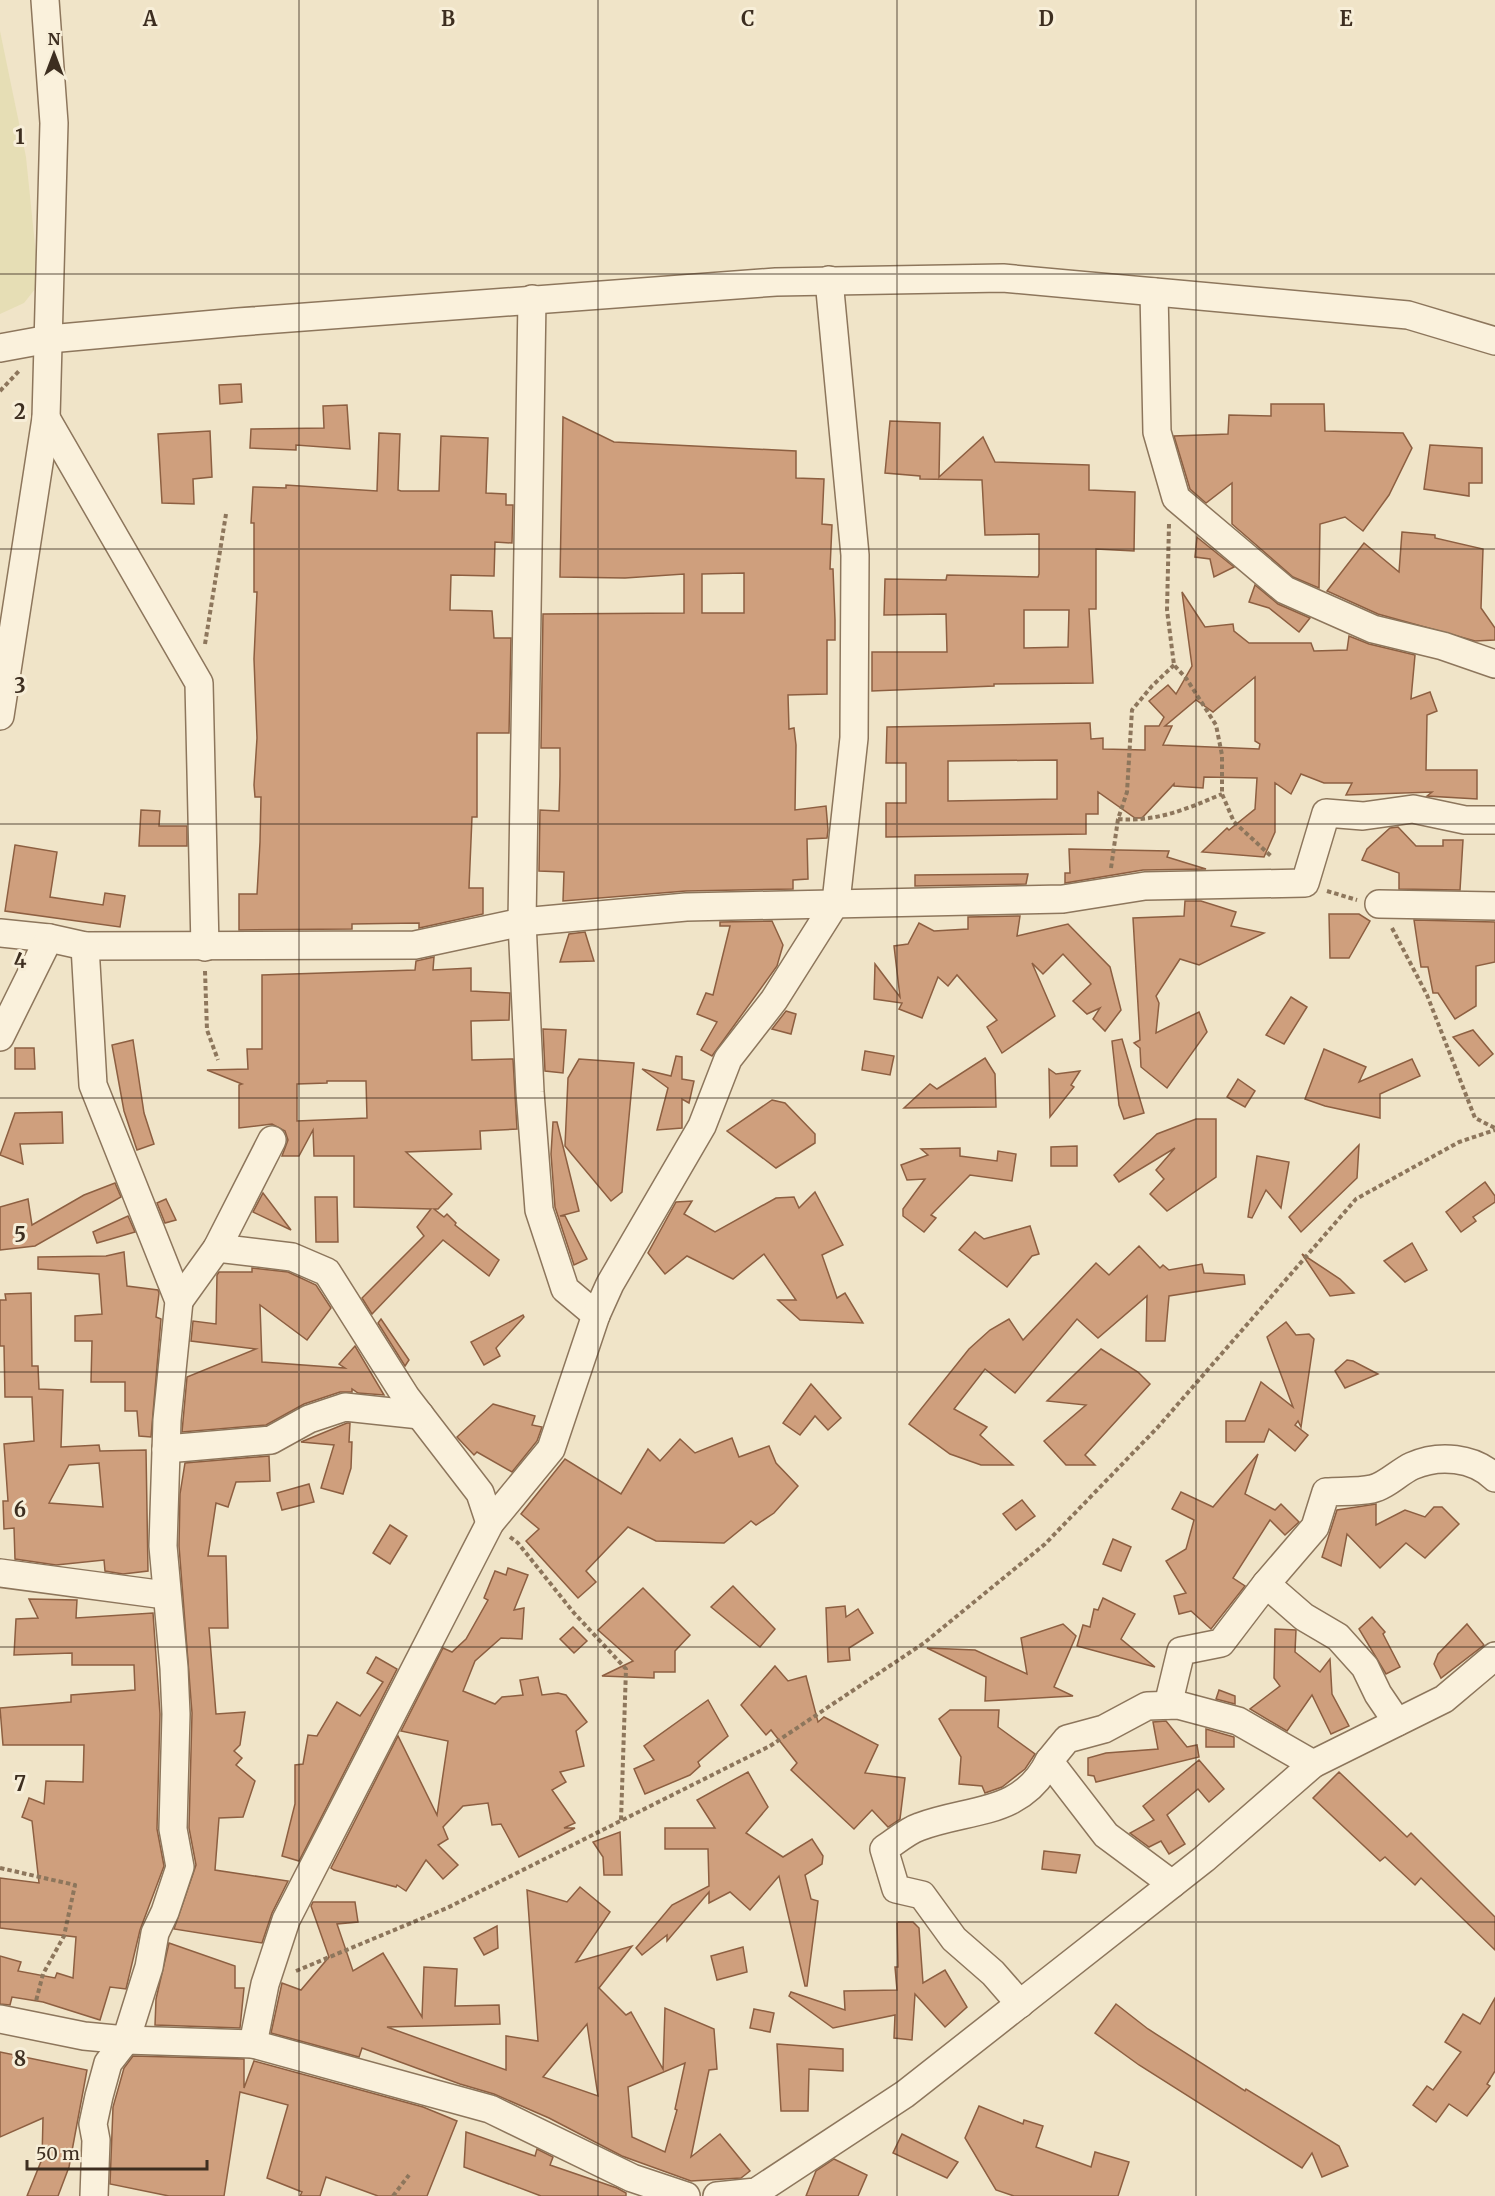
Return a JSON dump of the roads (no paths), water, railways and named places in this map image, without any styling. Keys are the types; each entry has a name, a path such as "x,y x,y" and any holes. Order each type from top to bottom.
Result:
{"street":[{"path":"0,716 46,418 54,123 45,0"},
{"path":"0,348 49,339 532,299 829,280 1003,278 1408,315 1495,341"},
{"path":"253,2044 265,1984 286,1920 490,1523 551,1449 596,1315 610,1284 702,1126 728,1059 774,1000 836,902 854,738 855,555 829,280"},
{"path":"1154,292 1157,432 1176,498 1286,590 1373,629 1443,646 1495,664"},
{"path":"532,299 522,922 530,1092 539,1210 565,1290 596,1315"},
{"path":"46,418 199,683 205,947"},
{"path":"0,933 49,938 85,946 416,945 522,922 686,907 836,902 1063,899 1109,894 1145,886 1190,883 1305,883 1326,813 1363,816 1413,809 1465,820 1495,820"},
{"path":"1379,904 1495,906"},
{"path":"0,1037 49,938"},
{"path":"85,946 93,1085 179,1301 166,1449 163,1546 176,1714 173,1829 180,1867 165,1912 155,1933 149,1967 126,2040 108,2063 93,2124 96,2140 94,2196"},
{"path":"179,1301 217,1248 272,1140"},
{"path":"217,1248 292,1257 327,1272 420,1415 480,1493 490,1523"},
{"path":"166,1449 271,1440 309,1419 345,1407 420,1415"},
{"path":"1168,1705 1181,1651 1221,1643 1266,1584 1315,1527 1326,1492 1374,1489 1413,1466 1434,1459 1461,1460 1489,1472 1495,1478"},
{"path":"0,1573 165,1595"},
{"path":"1266,1584 1304,1617 1338,1637 1365,1666 1378,1694 1397,1722"},
{"path":"717,2196 756,2192 905,2094 1172,1884 1313,1764 1444,1699 1492,1661"},
{"path":"1020,2004 993,1973 954,1939 922,1895 896,1888 884,1850 916,1828 952,1816 988,1810 1005,1804 1039,1780 1048,1761 1067,1739 1104,1729 1147,1706 1178,1705 1238,1721 1313,1764"},
{"path":"1048,1761 1106,1835 1172,1884"},
{"path":"12,2022 126,2040 253,2044 490,2109 632,2178 686,2196"}]}
